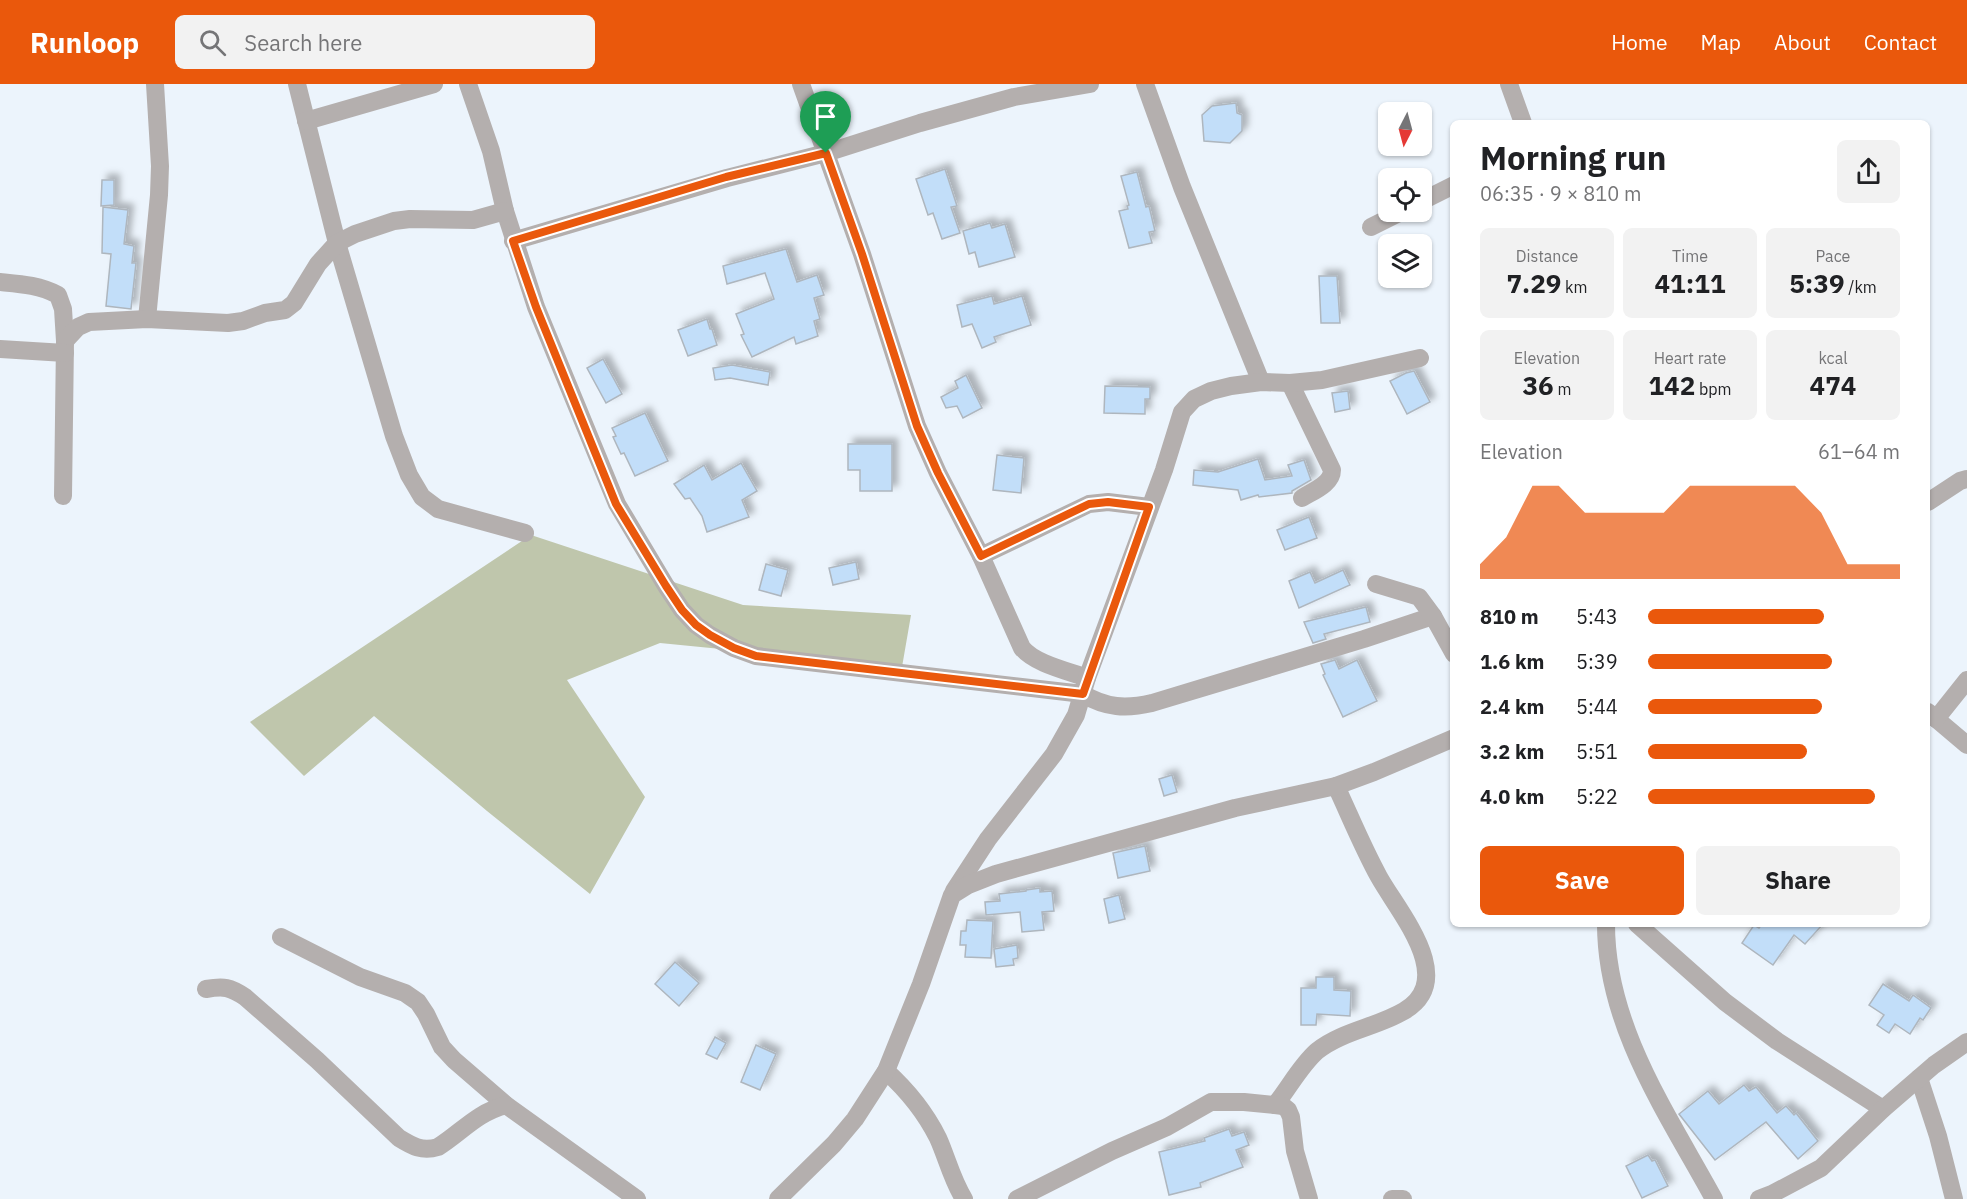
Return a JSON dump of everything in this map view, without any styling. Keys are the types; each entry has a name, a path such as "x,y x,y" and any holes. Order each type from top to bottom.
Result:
{"street":[{"path":"147,319 160,166 155,84"},
{"path":"297,84 337,243 394,436 409,475 422,497 438,509 525,533"},
{"path":"306,121 434,84"},
{"path":"468,84 491,151 513,241 536,307 616,504 666,586 682,610 696,625 734,648 756,656 1085,686"},
{"path":"801,84 862,254 917,426 938,473 981,556 1013,630 1028,655 1085,686 1097,702 1114,707 1132,707 1364,639 1433,616"},
{"path":"513,241 726,177 826,153 920,123 1004,100 1090,84"},
{"path":"1145,84 1182,187 1261,382"},
{"path":"1509,84 1522,120"},
{"path":"1432,196 1450,187"},
{"path":"65,347 78,327 89,322 147,319 228,322 243,321 265,313 285,310 294,303 318,264 337,243 376,226 394,221 473,220 504,211"},
{"path":"1371,227 1381,222"},
{"path":"0,282 32,285 48,290 58,295 63,309 65,347 63,496"},
{"path":"0,349 65,347"},
{"path":"778,1199 834,1144 855,1119 886,1071 921,984 951,895 988,839 1054,754 1076,715 1164,470 1182,412 1194,399 1211,391 1231,386 1261,382 1290,383 1322,380 1420,358"},
{"path":"1290,383 1332,470 1332,476 1328,481 1302,498"},
{"path":"1930,501 1960,481 1967,479"},
{"path":"981,556 1089,504 1108,502 1149,507"},
{"path":"1376,584 1419,597 1433,616 1450,647"},
{"path":"1967,680 1932,715 1967,745"},
{"path":"951,895 968,885 996,874 1235,808 1336,786 1450,740"},
{"path":"1275,1105 1317,1051 1356,1030 1405,1011 1421,998 1424,991 1425,966 1422,950 1378,875 1336,786"},
{"path":"1606,927 1608,964 1613,989 1634,1051 1714,1199"},
{"path":"1640,927 1734,1009 1777,1041 1883,1109"},
{"path":"281,938 360,977 405,993 418,1002 442,1047 506,1106 638,1199"},
{"path":"206,989 232,988 245,997 317,1060 399,1138 412,1146 430,1149 438,1147 480,1115 491,1109 506,1106"},
{"path":"1759,1199 1821,1168 1883,1109 1967,1042"},
{"path":"886,1071 903,1086 919,1106 938,1138 956,1186 964,1199"},
{"path":"1919,1078 1938,1136 1954,1199"},
{"path":"1017,1199 1112,1150 1167,1127 1211,1102 1275,1105 1283,1106 1288,1110 1295,1151 1309,1199"},
{"path":"1392,1199 1403,1199"}],"green space":[{"path":"531,535 743,605 911,615 902,667 660,643 567,680 645,797 590,894 374,716 304,776 250,722"}],"building":[{"path":"1236,103 1237,113 1242,115 1242,131 1230,143 1204,141 1202,115 1212,106"},
{"path":"945,169 957,206 951,207 960,233 942,239 933,213 928,215 916,179"},
{"path":"1137,172 1155,231 1149,232 1152,243 1129,248 1119,211 1128,209 1129,205 1121,176"},
{"path":"102,180 114,180 114,205 101,206"},
{"path":"103,207 128,210 124,244 134,246 132,263 136,263 131,309 106,306 111,254 102,253"},
{"path":"990,223 992,228 1005,224 1015,257 979,267 975,252 969,254 963,231"},
{"path":"786,249 797,282 817,275 824,295 814,298 820,319 814,321 818,336 796,344 794,337 752,357 741,335 744,334 736,314 774,299 765,273 727,284 723,266"},
{"path":"1319,276 1337,276 1340,323 1321,323"},
{"path":"992,296 994,304 1022,296 1031,325 994,337 996,342 982,348 972,324 962,327 957,305"},
{"path":"707,319 717,345 688,356 678,330"},
{"path":"603,359 622,394 606,403 587,368"},
{"path":"732,365 770,372 768,385 730,378 715,380 713,368"},
{"path":"1414,371 1430,402 1407,414 1390,381"},
{"path":"966,375 982,408 963,418 957,406 946,408 941,397 958,388 955,381"},
{"path":"1105,386 1150,387 1150,399 1145,399 1145,414 1104,413"},
{"path":"1348,391 1350,409 1335,412 1332,393"},
{"path":"645,413 668,461 635,476 624,453 621,454 613,437 616,436 612,428"},
{"path":"848,444 892,444 892,491 860,491 860,470 848,470"},
{"path":"997,455 1024,458 1021,493 993,490"},
{"path":"1258,459 1265,480 1292,476 1288,465 1304,460 1311,480 1292,493 1259,497 1258,495 1241,500 1238,490 1193,485 1194,470 1218,472"},
{"path":"741,463 757,491 742,500 749,517 707,532 702,516 690,498 685,499 674,484 704,465 712,480"},
{"path":"1309,517 1317,538 1285,550 1277,530"},
{"path":"856,562 859,579 833,585 829,568"},
{"path":"766,564 788,570 781,596 759,590"},
{"path":"1343,570 1350,585 1299,608 1289,581 1310,572 1315,583"},
{"path":"1366,607 1370,622 1324,634 1326,639 1313,643 1304,622"},
{"path":"1335,660 1339,669 1357,660 1377,701 1343,717 1323,675 1325,674 1321,664"},
{"path":"1172,775 1177,792 1164,796 1159,779"},
{"path":"1145,846 1150,871 1118,878 1113,853"},
{"path":"1040,888 1040,892 1052,891 1054,911 1042,912 1044,930 1022,932 1020,912 986,915 985,902 1000,901 999,894"},
{"path":"1119,895 1125,919 1109,923 1104,899"},
{"path":"967,920 993,921 991,958 965,957 966,945 960,945 961,931 966,931"},
{"path":"1753,927 1820,927 1805,944 1794,935 1773,965 1742,943"},
{"path":"1017,945 1018,958 1013,959 1014,965 996,967 994,949"},
{"path":"675,962 699,983 679,1006 655,984"},
{"path":"1316,977 1334,977 1334,990 1351,991 1350,1016 1317,1014 1316,1025 1301,1025 1301,988 1316,988"},
{"path":"1883,984 1909,1001 1913,995 1931,1008 1923,1020 1920,1018 1910,1034 1895,1024 1889,1033 1877,1025 1884,1015 1869,1005"},
{"path":"715,1037 726,1043 717,1059 706,1054"},
{"path":"756,1045 776,1054 760,1090 741,1082"},
{"path":"1744,1085 1749,1091 1756,1087 1777,1113 1786,1106 1794,1115 1796,1113 1818,1141 1798,1159 1766,1122 1715,1160 1679,1114 1708,1091 1719,1104"},
{"path":"1229,1129 1232,1136 1244,1132 1249,1145 1236,1150 1243,1167 1200,1183 1201,1187 1169,1195 1159,1152 1205,1141 1204,1138"},
{"path":"1648,1155 1652,1161 1655,1160 1668,1186 1642,1198 1626,1166"}],"route":[{"path":"826,153 884,320 917,426 938,473 981,556 1089,504 1108,502 1149,507 1083,694 886,670 786,661 756,656 734,648 696,625 682,610 616,504 536,307 513,241 726,177 826,153"}]}
